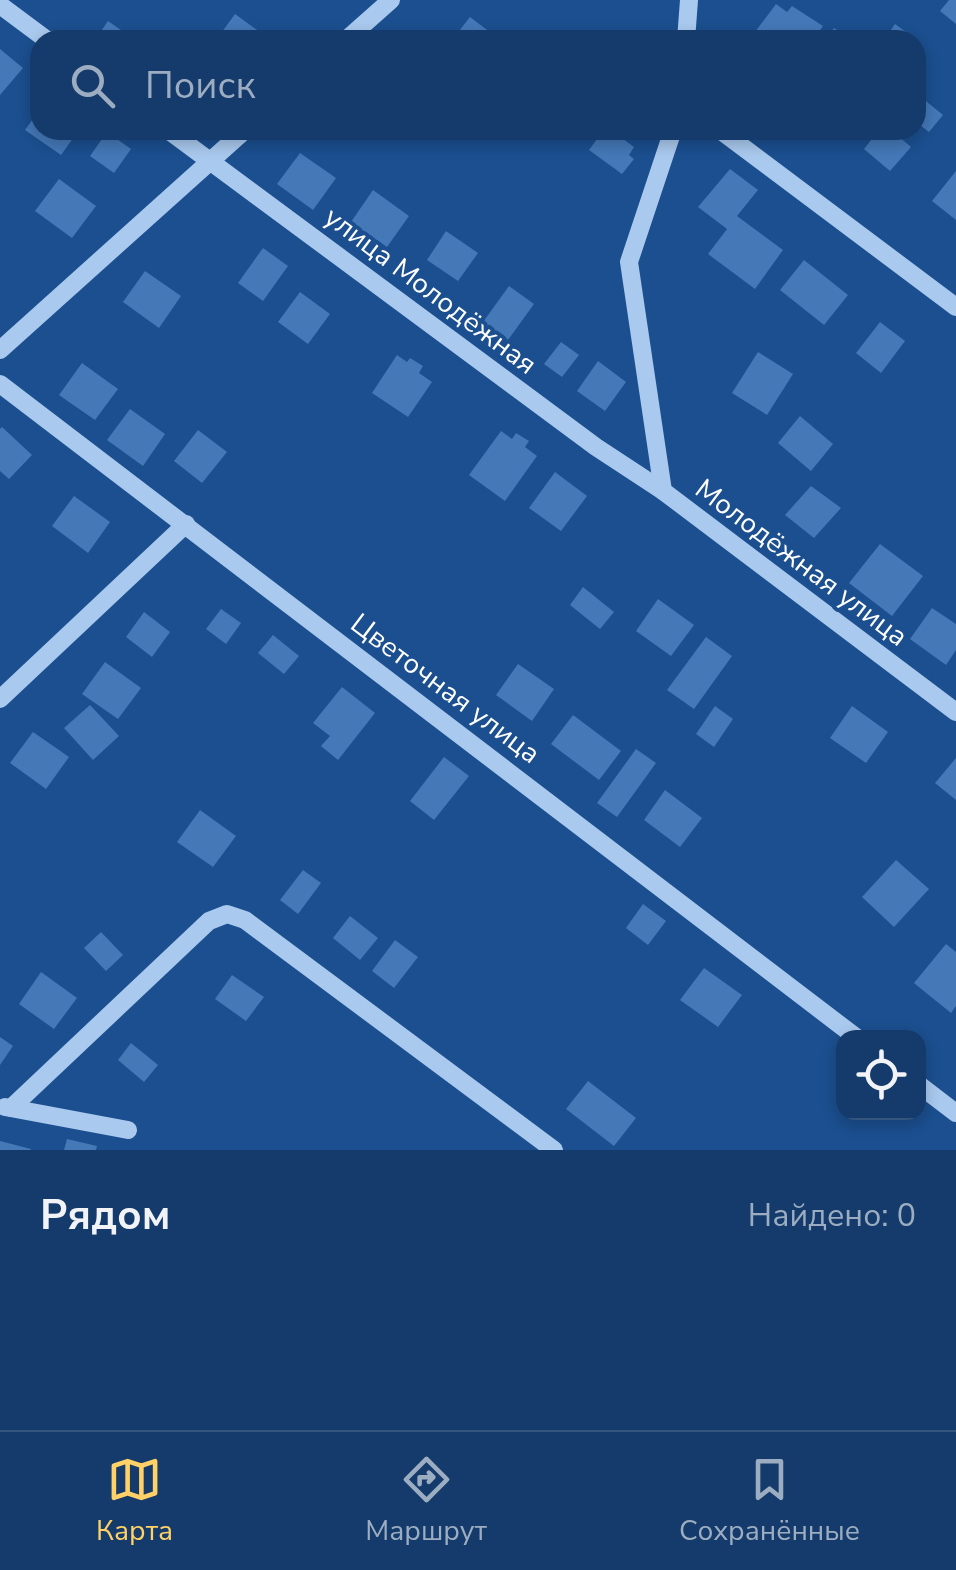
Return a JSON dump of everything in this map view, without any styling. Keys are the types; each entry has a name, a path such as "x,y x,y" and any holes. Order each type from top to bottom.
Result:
{"street":[{"path":"357,30 391,0"},
{"path":"687,30 689,0"},
{"path":"0,5 34,30"},
{"name":"улица Молодёжная","path":"182,140 596,447 664,491"},
{"path":"0,350 234,140"},
{"path":"664,491 629,262 669,140"},
{"path":"733,140 956,307"},
{"name":"Цветочная улица","path":"0,384 848,1030"},
{"name":"Молодёжная улица","path":"664,491 956,712"},
{"path":"0,700 186,524"},
{"path":"6,1107 209,921 227,914 245,920 554,1150"},
{"path":"926,1090 956,1113"},
{"path":"6,1107 128,1130"}],"building":[{"path":"949,0 956,0 956,24 940,11"},
{"path":"776,4 787,12 792,6 823,26 820,30 756,30"},
{"path":"235,14 257,30 223,30"},
{"path":"470,17 487,30 460,30"},
{"path":"108,21 121,30 102,30"},
{"path":"0,49 23,68 0,95"},
{"path":"926,101 943,115 929,132 926,130"},
{"path":"39,140 72,140 61,155"},
{"path":"101,140 118,140 131,149 114,173 90,156"},
{"path":"596,140 625,140 634,147 629,155 634,159 622,174 589,150"},
{"path":"871,140 903,140 911,147 890,171 864,149"},
{"path":"300,153 336,178 313,210 277,184"},
{"path":"730,169 758,190 737,216 783,250 755,289 708,254 727,229 698,207"},
{"path":"956,171 956,220 932,201"},
{"path":"59,179 96,206 72,238 35,211"},
{"path":"373,190 409,216 387,247 351,222"},
{"path":"446,231 478,253 458,281 427,260"},
{"path":"263,248 288,266 263,301 238,283"},
{"path":"804,260 848,295 824,325 780,290"},
{"path":"145,271 181,296 159,328 123,302"},
{"path":"509,286 534,304 508,340 483,322"},
{"path":"300,292 330,314 308,344 278,322"},
{"path":"880,322 905,341 881,373 856,353"},
{"path":"561,342 579,355 562,377 544,364"},
{"path":"758,352 793,374 767,415 732,393"},
{"path":"397,355 423,366 419,373 432,382 408,417 372,393"},
{"path":"598,361 626,382 605,411 577,391"},
{"path":"82,363 118,389 95,420 59,395"},
{"path":"130,409 165,434 143,466 107,440"},
{"path":"800,416 833,444 811,471 778,443"},
{"path":"2,427 32,455 9,479 0,471"},
{"path":"198,430 227,452 202,483 174,461"},
{"path":"501,431 512,439 516,433 529,441 525,447 537,456 505,501 469,475"},
{"path":"555,472 587,496 561,531 529,508"},
{"path":"811,486 841,508 814,538 785,515"},
{"path":"74,496 110,522 88,553 52,526"},
{"path":"880,544 923,576 892,616 849,583"},
{"path":"583,587 614,612 600,629 570,605"},
{"path":"658,599 694,625 671,656 636,631"},
{"path":"932,608 956,624 956,650 946,665 910,639"},
{"path":"221,609 241,623 226,644 206,629"},
{"path":"144,612 170,632 152,657 126,637"},
{"path":"273,635 299,656 284,674 258,653"},
{"path":"706,637 732,656 694,709 667,690"},
{"path":"105,662 141,688 118,719 82,694"},
{"path":"518,664 554,689 532,721 496,695"},
{"path":"342,687 375,713 338,760 321,746 330,736 313,723"},
{"path":"90,705 119,736 93,760 64,728"},
{"path":"715,706 733,719 714,747 696,734"},
{"path":"852,706 888,732 866,763 830,738"},
{"path":"573,715 621,751 599,780 551,744"},
{"path":"33,732 69,757 46,789 10,763"},
{"path":"636,749 656,763 617,817 597,803"},
{"path":"444,757 469,776 434,820 410,801"},
{"path":"956,758 956,800 935,783"},
{"path":"665,790 702,818 680,847 644,820"},
{"path":"200,810 236,836 213,867 177,842"},
{"path":"896,860 929,889 894,927 862,897"},
{"path":"303,870 321,883 298,914 280,900"},
{"path":"643,904 666,921 648,945 626,928"},
{"path":"350,916 378,938 360,960 333,938"},
{"path":"101,932 123,955 106,971 84,948"},
{"path":"395,940 418,957 394,988 372,971"},
{"path":"946,944 956,952 956,1006 951,1013 914,983"},
{"path":"704,968 742,995 718,1027 680,1000"},
{"path":"41,972 77,998 54,1029 19,1004"},
{"path":"232,975 264,997 246,1021 215,999"},
{"path":"0,1037 13,1046 0,1065"},
{"path":"131,1043 158,1065 144,1082 118,1060"},
{"path":"588,1081 636,1118 614,1146 566,1109"},
{"path":"67,1139 97,1146 96,1150 64,1150"},
{"path":"0,1141 31,1149 31,1150 0,1150"}]}
